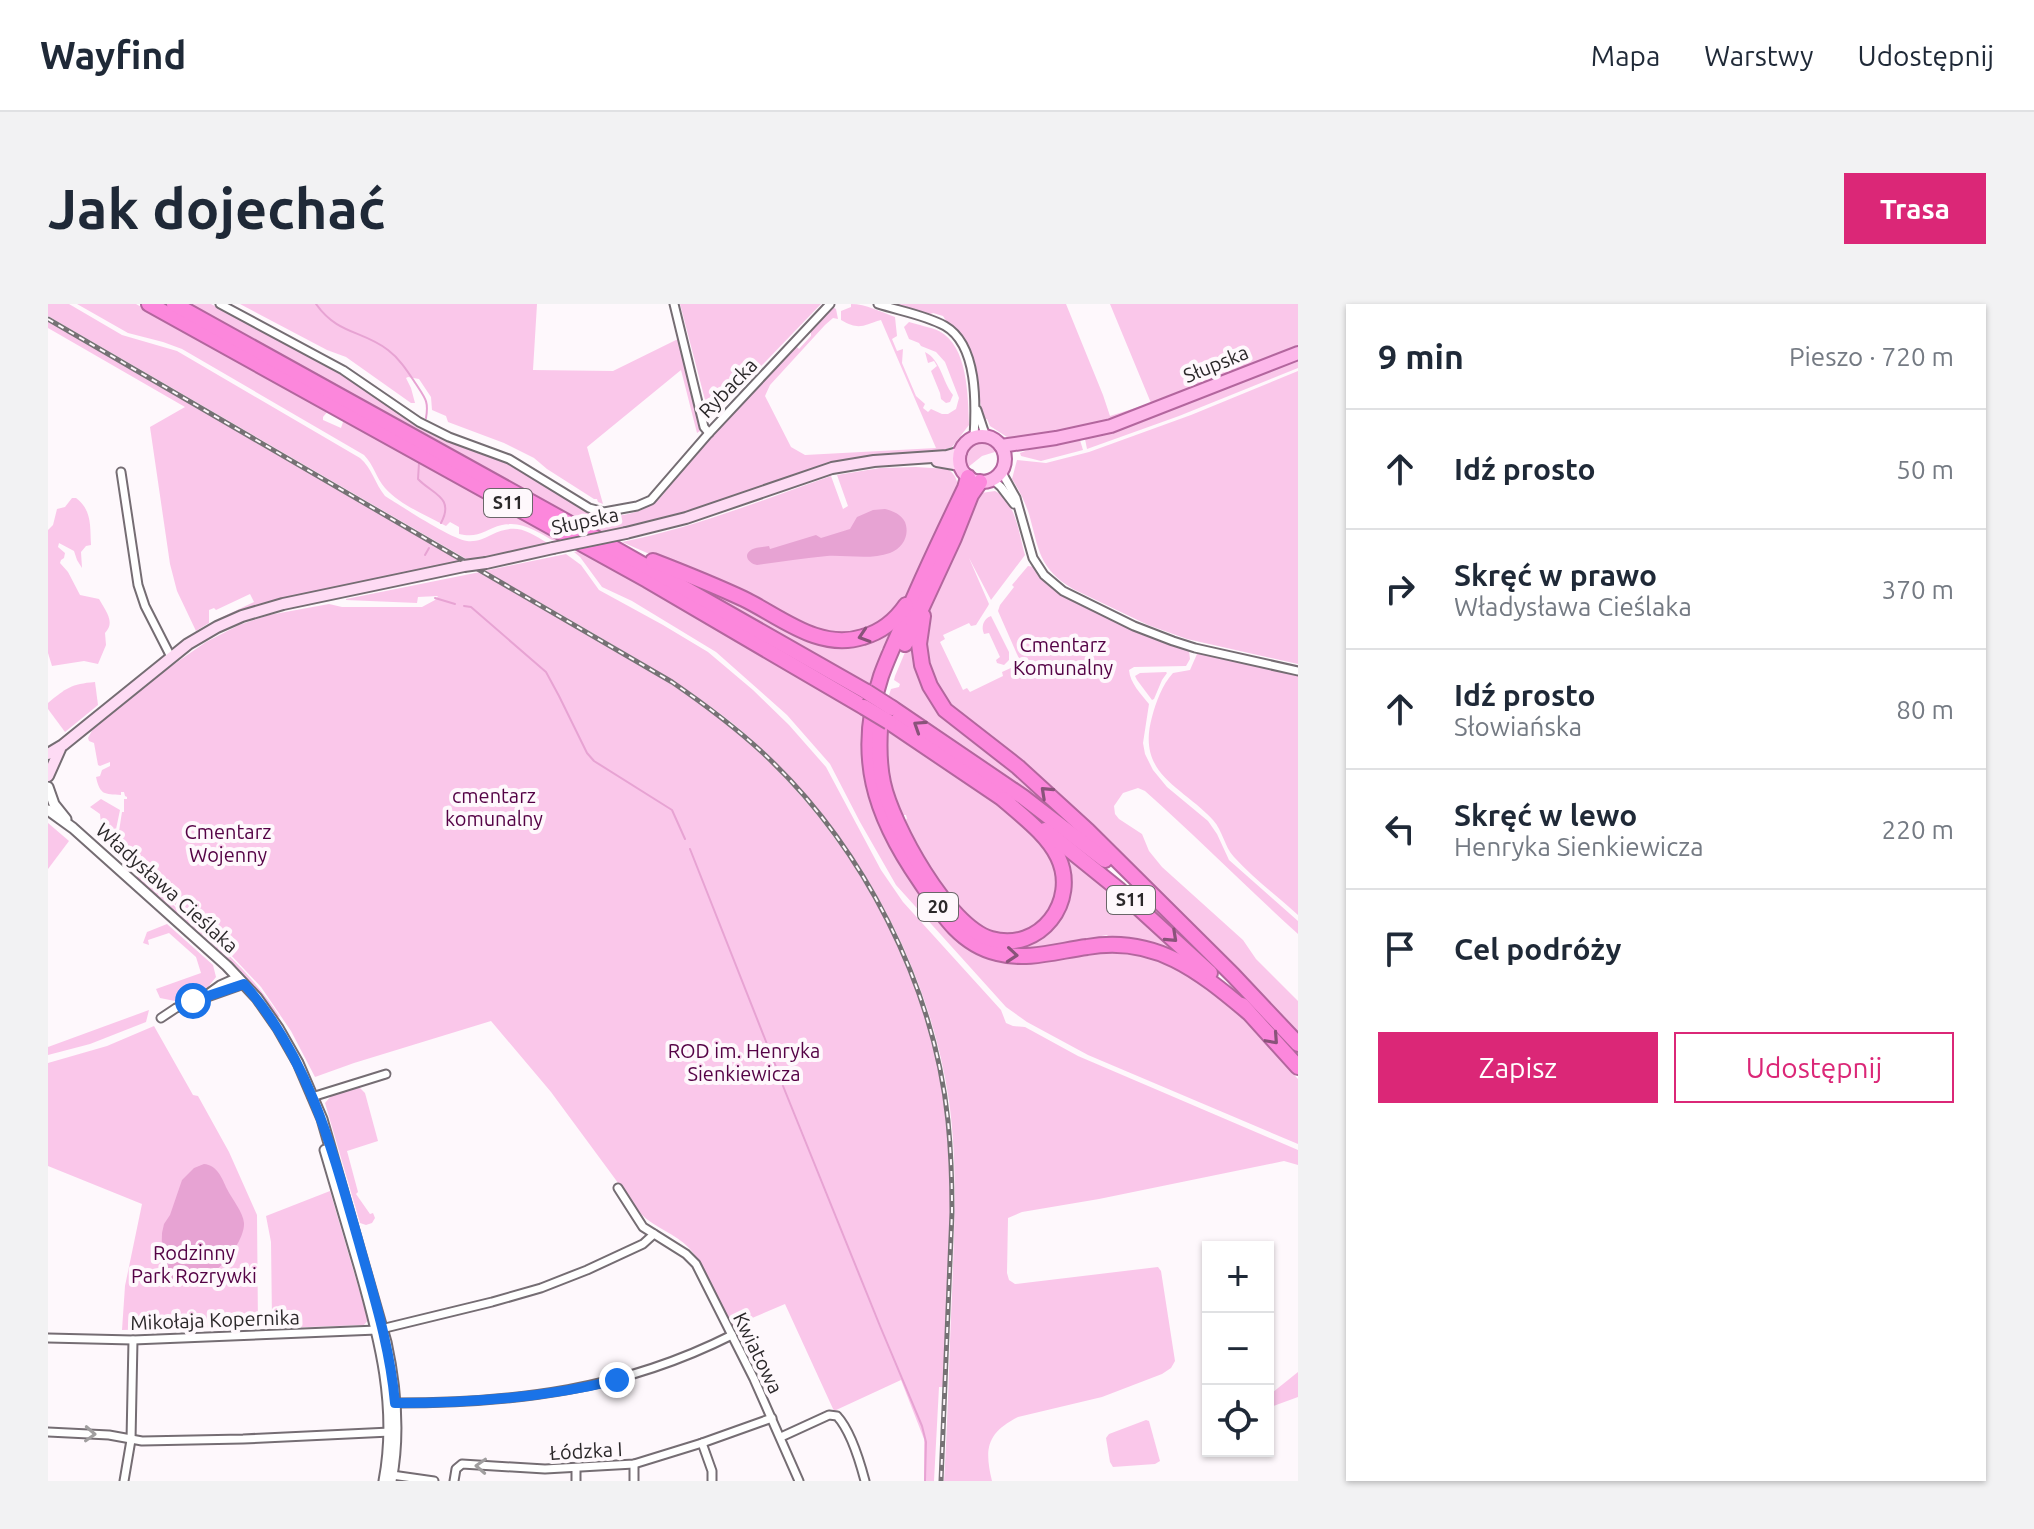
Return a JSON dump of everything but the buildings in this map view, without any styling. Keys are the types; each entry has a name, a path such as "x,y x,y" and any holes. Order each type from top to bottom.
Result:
{"highway":[{"name":"S11","path":"149,304 743,634 866,699"},
{"name":"S11","path":"174,304 612,547 1023,797 1161,905 1298,1044"},
{"name":"20","path":"977,471 965,488 923,590 881,675 872,709 870,754 876,796 886,825 945,918 968,940 984,949 1008,956 1030,956 1089,946 1133,946 1164,954 1199,973 1248,1012"},
{"path":"612,547 689,576 803,631 833,641 871,635 890,624 923,590"},
{"path":"923,590 883,705 879,740 883,783 890,810 902,835 955,914 973,930 1003,941 1023,938 1048,923 1060,906 1065,883 1062,865 1055,851 1003,799"},
{"name":"20","path":"923,590 921,656 925,675 940,703 958,722 1041,788 1161,905"},
{"name":"S11","path":"890,715 1078,856 1152,918 1248,1012 1298,1067"}],"main road":[{"name":"Słupska","path":"1003,451 1122,423 1298,353"},
{"path":"980,437 994,440 1003,451"},
{"name":"20","path":"980,437 966,443 977,471 1003,451"},
{"name":"Słupska","path":"48,754 61,747 171,657 217,627 254,611 626,533 686,518 832,468 874,461 953,455 977,471"},
{"name":"Słupska","path":"48,777 61,747"},
{"path":"48,777 48,788"}],"street":[{"path":"220,304 343,370 419,422 449,437 509,459 585,506 599,511 630,508 651,500 709,433"},
{"name":"Rybacka","path":"674,304 704,427 709,433 830,304"},
{"path":"878,304 942,325 962,342 967,353 980,437"},
{"path":"977,471 1008,495 1021,516 1039,568 1063,591 1134,626 1173,641 1298,671"},
{"path":"121,472 138,585 171,657"},
{"name":"Władysława Cieślaka","path":"48,788 54,804 73,828"},
{"name":"Władysława Cieślaka","path":"48,810 73,828 224,963 278,1028 298,1063 322,1119 380,1329"},
{"path":"223,984 226,972 224,963"},
{"path":"204,997 223,984 241,980"},
{"path":"161,1018 176,1008 221,993 241,980"},
{"path":"312,1097 386,1074"},
{"name":"Kwiatowa","path":"618,1188 642,1225 694,1261 772,1418 799,1481"},
{"name":"Mikołaja Kopernika","path":"48,1338 133,1340 380,1329 541,1288 630,1250 654,1234"},
{"path":"380,1329 391,1363 395,1403 396,1431 389,1479"},
{"path":"380,1329 390,1432 389,1479"},
{"path":"395,1403 512,1398 583,1388 682,1359 732,1335"},
{"path":"124,1481 131,1440 133,1340"},
{"path":"781,1437 829,1415 837,1416 857,1455 865,1481"},
{"name":"Łódzka I","path":"454,1481 456,1469 462,1464 529,1469 634,1464 772,1418"},
{"path":"48,1432 109,1435 131,1440 243,1439 390,1432"},
{"path":"702,1443 712,1471 712,1481"},
{"path":"634,1464 634,1481"},
{"path":"576,1468 576,1481"},
{"path":"389,1479 434,1481"}],"green space":[{"path":"48,304 69,304 122,335 177,351 360,458 385,496 450,535 473,541 514,529 549,544 468,560 48,316"},
{"path":"77,304 136,304 328,411 323,420 341,428 344,419 562,541 556,542 516,524 502,525 477,534 459,534 459,527 450,522 446,526 391,494 364,455 182,349 128,333"},
{"path":"188,304 211,304 347,377 407,419 448,441 507,463 592,514 630,514 656,502 707,440 796,346 799,349 811,336 811,330 833,307 838,319 833,318 825,325 770,385 765,396 791,447 805,455 936,448 881,320 857,326 841,320 841,311 851,307 851,304 895,317 897,336 892,339 897,351 903,349 902,363 916,396 928,412 931,409 948,414 956,409 959,398 945,362 936,352 909,339 904,327 909,322 939,331 949,338 956,348 964,373 969,425 952,447 944,450 945,453 843,461 684,514 603,533"},
{"path":"240,304 537,304 533,370 613,371 678,339 700,431 697,433 681,370 587,447 603,504 534,458 448,422 446,416 432,410 431,397 419,379 406,378 415,403 411,403 346,357"},
{"path":"680,304 821,304 710,419"},
{"path":"893,304 1066,304 1110,416 1151,403 1110,304 1298,304 1298,348 1099,426 1010,439 990,426 987,419 983,420 974,361 962,337 943,316 928,315"},
{"path":"48,321 462,562 218,619 254,602 250,594 216,610 209,610 209,623 196,631 177,591 170,564 150,427 185,407 48,328"},
{"path":"925,352 935,360 953,395 950,402 941,399 931,371 937,366 934,361 928,363"},
{"path":"1298,357 1298,368 1087,449 1085,439 1088,436"},
{"path":"1298,371 1298,664 1187,639 1148,625 1073,589 1046,565 1022,496 1012,479 1017,460 1046,463 1089,452"},
{"path":"1078,438 1083,450 1041,461 1021,456 1020,453 1039,446"},
{"path":"986,441 998,451 982,456 967,468 965,457 968,448"},
{"path":"880,468 948,469 956,478 957,490 930,553 905,599 896,612 859,635 817,633 741,594 622,542 701,521 831,476 843,509 848,506 837,475"},
{"name":"Cmentarz Komunalny","path":"995,491 1012,510 1025,555 991,600 969,558 989,604 976,625 969,623 943,635 945,639 940,642 963,690 967,688 970,692 1003,676 1002,672 1013,667 1018,673 1024,670 998,611 1014,587 1012,585 1028,566 1035,567 1049,586 1067,598 1189,651 1190,659 1186,666 1134,667 1129,670 1134,684 1149,704 1143,743 1145,754 1167,787 1208,821 1229,860 1298,921 1298,934 1145,791 1138,788 1123,793 1114,806 1115,814 1142,834 1149,851 1162,867 1243,940 1256,959 1298,1001 1298,1034 1220,951 952,711 927,667 925,625 932,599 972,499 981,493"},
{"path":"72,498 76,498 88,513 91,545 81,552 82,568 74,551 59,543 58,547 65,553 60,563 80,595 99,599 110,625 105,633 106,645 98,664 84,661 52,666 48,653 48,530 53,525 57,509 65,507"},
{"path":"581,551 823,689 867,719 868,775 976,950 1110,948 1165,958 1226,1001 1298,1079 1298,1144 1088,1055 1006,1007 896,885 830,764 787,715 716,652 632,601 602,587 574,552"},
{"path":"566,554 581,565 599,590 708,652 789,725 826,767 881,870 903,902 1001,1010 1006,1023 1025,1027 1078,1056 1298,1150 1298,1165 1284,1161 1022,1212 1008,1218 1007,1273 1009,1280 1015,1284 1158,1267 1175,1361 1162,1374 1102,1397 1018,1417 1008,1423 990,1443 988,1459 992,1481 944,1481 954,1221 952,1125 938,1046 922,993 900,941 874,891 844,844 810,800 772,759 731,722 663,674 484,571"},
{"path":"480,572 652,672 707,709 754,747 797,791 835,839 869,891 898,946 920,1003 937,1062 950,1154 948,1287 934,1481 924,1481 924,1439 901,1380 834,1411 785,1304 731,1327 695,1255 684,1243 641,1214 551,1092 491,1021 315,1077 291,1031 261,987 229,953 120,855 119,846 116,847 124,799 127,797 124,792 121,795 107,794 99,787 96,777 110,766 110,762 98,765 94,743 88,738 95,725 157,676 206,642 239,625 269,615 329,604 342,607 422,607 438,596 418,597 417,603 346,599"},
{"path":"678,575 827,643 903,616 886,648 882,648 873,688"},
{"path":"991,616 1009,652 1009,660 1004,665 997,663 1000,657 989,633 984,634 983,631 984,621"},
{"path":"919,619 921,673 990,749 1082,833 975,755 888,698 891,689 899,687 895,676"},
{"path":"1200,653 1298,675 1298,915 1234,857 1213,820 1165,778 1150,753 1152,717 1163,688 1173,673 1190,670"},
{"path":"1166,672 1154,699 1152,700 1135,676"},
{"path":"95,682 98,705 65,732 48,709 48,703 69,688"},
{"path":"874,723 878,773 890,814 909,852 953,917 970,933 991,943 1006,945 1034,938 1047,930 1057,920 1068,891 1060,850 1189,962 1153,947 1112,941 1107,935 1096,942 1038,952 1006,952 983,945 961,931 913,866 885,813 874,764"},
{"path":"883,729 1025,825 1051,852 1061,889 1046,920 1025,934 998,936 974,926 926,867 903,821 907,819 906,815 899,815 888,789"},
{"path":"101,799 120,810 114,839 108,831 103,834 101,828 106,828 106,824 101,824 100,814 90,807"},
{"path":"48,823 69,841 48,869"},
{"path":"138,875 250,977 280,1017 229,959 136,877"},
{"path":"167,924 213,965 216,977 208,987 175,1001 160,998 156,989 201,973 196,957 169,933 148,940 149,945 143,943 147,932"},
{"path":"149,1010 146,1022 90,1044 48,1055 48,1047"},
{"name":"Rodzinny Park Rozrywki","path":"154,1026 229,1152 257,1215 258,1326 122,1330 125,1286 142,1204 48,1166 48,1063 107,1046"},
{"path":"356,1087 365,1093 378,1141 347,1151 356,1194 375,1218 366,1225 360,1223 325,1103 332,1095"},
{"path":"330,1191 368,1320 364,1325 281,1328 272,1320 271,1242 266,1216"},
{"path":"1298,1372 1298,1397 1274,1406 1274,1391"},
{"path":"1149,1421 1160,1461 1113,1467 1106,1438 1109,1434"}],"shaded area":[{"path":"885,509 903,519 907,532 899,548 890,553 867,557 827,556 757,565 747,557 748,552 755,548 769,546 770,549 816,535 821,538 850,529 857,517"},
{"path":"204,1164 216,1169 221,1177 242,1214 243,1232 233,1252 207,1278 189,1285 181,1284 161,1273 162,1233 182,1180 194,1168"}],"waterway":[{"path":"316,304 342,327 378,344 396,357 424,396 426,418"},
{"path":"419,463 418,479 444,502 445,514 441,523"},
{"path":"425,555 429,548"},
{"path":"435,598 455,604"},
{"path":"464,606 471,607 546,672 587,753 594,761 672,810 685,839"},
{"path":"690,849 780,1077"},
{"path":"783,1086 922,1426 926,1442 925,1481"}],"railway":[{"path":"48,319 672,682 763,753 799,790 832,831 862,874 910,969 940,1070 949,1132 952,1212 941,1481"}],"route":[{"path":"193,1001 244,984 278,1028 298,1063 322,1119 377,1304 391,1363 395,1403 512,1398 617,1380"}],"park label":[{"name":"cmentarz komunalny","path":"494,808"},
{"name":"Cmentarz Wojenny","path":"228,844"},
{"name":"ROD im. Henryka Sienkiewicza","path":"744,1062"}]}
